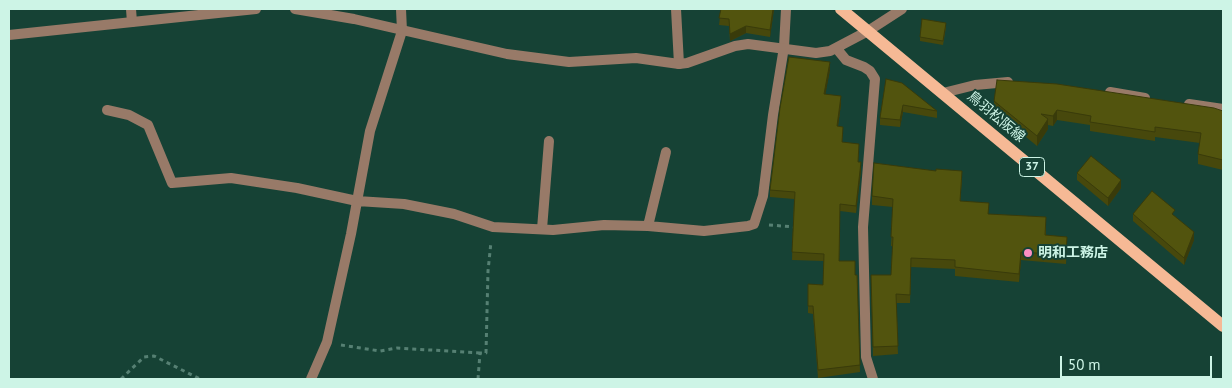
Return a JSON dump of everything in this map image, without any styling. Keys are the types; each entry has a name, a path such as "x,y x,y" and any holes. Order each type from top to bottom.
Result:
{"main road":[{"name":"鳥羽松阪線","path":"841,9 1223,326"}],"street":[{"path":"131,9 132,22"},
{"path":"9,35 203,13 256,9"},
{"path":"295,9 354,19 506,54 560,60 636,58 679,64 748,44 784,47 816,53 837,49 902,9"},
{"path":"311,379 327,342 358,201 362,164 370,131 402,31 401,9"},
{"path":"676,9 679,64"},
{"path":"107,110 129,114 148,125 172,183 231,178 297,188 358,201 404,204 445,212 493,227 542,229 604,225 648,226 704,231 748,226 754,224 763,196 772,115 784,47 786,9"},
{"path":"837,49 846,60 870,71 875,79 863,227 866,356 873,379"},
{"path":"943,93 1002,81 1020,82"},
{"path":"1100,91 1154,99"},
{"path":"1181,104 1223,109"},
{"path":"542,229 549,141"},
{"path":"648,226 666,152"}],"path":[{"path":"754,224 806,227"},
{"path":"327,342 380,351 397,348 486,353 488,270 493,227"},
{"path":"478,379 480,353"},
{"path":"121,379 144,357 154,356 200,379"}],"building":[{"path":"721,9 773,9 770,30 746,26 730,34 729,19 719,18"},
{"path":"922,19 946,23 943,41 920,37"},
{"path":"789,57 830,62 824,94 841,96 837,126 843,127 842,142 859,144 858,162 861,162 856,206 840,204 839,261 855,261 860,365 818,370 813,306 808,306 808,284 823,285 824,254 792,252 795,192 770,190 780,108"},
{"path":"886,79 902,83 937,111 903,105 900,120 880,118"},
{"path":"997,80 1057,84 1214,108 1223,111 1223,160 1198,154 1201,133 1155,127 1155,132 1090,122 1091,116 1057,110 1053,116 1041,114 1048,119 1037,136 994,101"},
{"path":"1091,156 1121,180 1108,198 1077,173"},
{"path":"874,163 936,171 936,169 962,171 960,201 989,203 988,214 1046,217 1045,235 1067,237 1066,255 1021,252 1019,274 955,267 955,260 911,258 910,295 896,294 898,346 873,347 871,275 891,275 893,237 891,237 893,199 872,196"},
{"path":"1152,191 1175,210 1172,214 1194,232 1184,258 1133,214"}],"place":[{"name":"明和工務店","path":"1028,253"}]}
